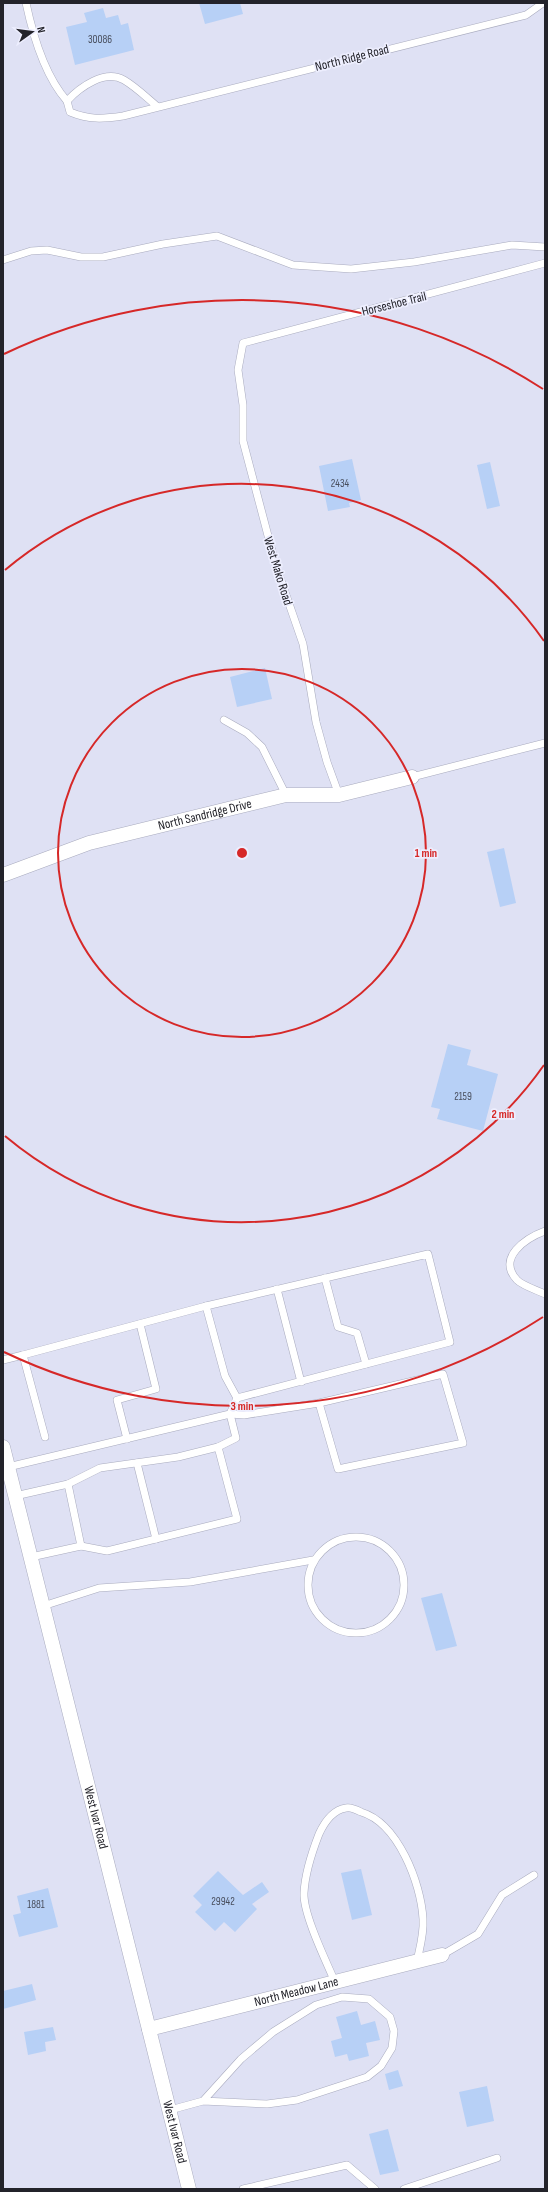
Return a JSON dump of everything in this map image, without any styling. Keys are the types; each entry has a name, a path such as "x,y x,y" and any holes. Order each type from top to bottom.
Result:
{"street":[{"name":"North Sandridge Drive","path":"3,875 89,843 286,795 339,795 412,777"},
{"name":"West Ivar Road","path":"3,1447 190,2189"},
{"name":"North Meadow Lane","path":"150,2029 442,1954"}],"lane":[{"path":"26,3 42,58 58,91 67,101 75,92 94,81 110,76 123,79 158,107"},
{"name":"North Ridge Road","path":"67,101 70,112 84,118 99,120 158,107 526,15 543,3"},
{"path":"3,260 31,251 47,250 80,256 103,257 163,244 217,236 292,266 351,269 414,262 512,245 545,247"},
{"name":"Horseshoe Trail","path":"243,343 545,264"},
{"name":"West Mako Road","path":"243,343 238,370 243,405 243,441 276,566 303,644 316,722 327,762 339,795"},
{"path":"224,720 247,733 262,747 286,795"},
{"path":"412,777 545,743"},
{"path":"545,1231 521,1244 513,1252 510,1261 512,1271 517,1281 545,1294"},
{"path":"3,1360 206,1306 428,1254 450,1342 237,1398"},
{"path":"325,1278 338,1327 357,1333 366,1364"},
{"path":"277,1289 301,1382"},
{"path":"206,1306 225,1376 237,1398"},
{"path":"127,1439 117,1400 156,1389 140,1324"},
{"path":"23,1355 44,1438"},
{"path":"8,1467 230,1414 244,1416 319,1403 443,1374 463,1442 338,1469 319,1403"},
{"path":"15,1496 68,1484 100,1468 178,1458 218,1447 236,1438 230,1414 237,1398"},
{"path":"31,1557 81,1546 107,1551 237,1519 218,1447"},
{"path":"137,1463 156,1539"},
{"path":"68,1484 81,1546"},
{"path":"43,1606 100,1588 190,1582 313,1560 331,1543 345,1538 361,1536 376,1540 388,1549 398,1561 404,1575 404,1590 400,1605 391,1619 378,1628 362,1633 345,1632 330,1625 318,1614 310,1599 308,1583 313,1560"},
{"path":"335,1982 311,1923 304,1894 312,1852 323,1827 333,1813 347,1807 370,1814 392,1834 404,1854 415,1881 423,1918 423,1936 417,1961"},
{"path":"442,1954 478,1934 502,1895 534,1875"},
{"path":"170,2110 203,2101 267,2104 297,2100 367,2077 381,2066 392,2048 394,2031 390,2017 369,1998 342,1997 316,2005 273,2032 246,2054 203,2101"},
{"path":"404,2189 497,2158"},
{"path":"243,2189 347,2165 375,2189"}],"building":[{"path":"199,3 240,3 243,14 205,24"},
{"path":"103,8 106,18 118,15 121,25 128,23 134,50 75,65 66,27 87,22 84,13"},
{"path":"352,459 361,500 349,503 350,507 328,511 319,466"},
{"path":"490,462 500,506 487,509 477,465"},
{"path":"265,668 272,699 237,707 230,677"},
{"path":"504,848 516,903 500,907 487,852"},
{"path":"448,1044 471,1050 467,1065 498,1074 483,1131 437,1119 440,1109 431,1107"},
{"path":"442,1593 457,1646 436,1651 421,1598"},
{"path":"361,1869 372,1915 352,1920 341,1873"},
{"path":"218,1871 243,1895 262,1882 269,1892 252,1904 257,1909 235,1932 224,1922 215,1931 195,1912 202,1905 193,1896"},
{"path":"48,1888 58,1927 19,1937 13,1915 21,1913 17,1896"},
{"path":"32,1984 36,2000 3,2009 3,1991"},
{"path":"357,2011 361,2025 375,2021 380,2040 366,2043 369,2056 349,2061 347,2054 335,2057 331,2041 342,2038 336,2017"},
{"path":"53,2027 56,2040 45,2042 46,2051 28,2055 24,2032"},
{"path":"398,2070 403,2086 389,2090 385,2074"},
{"path":"487,2086 494,2121 467,2127 459,2092"},
{"path":"388,2129 399,2171 380,2175 369,2134"}]}
